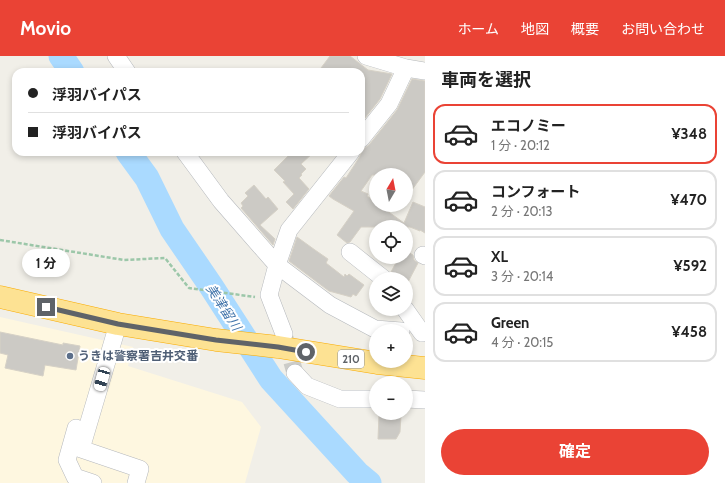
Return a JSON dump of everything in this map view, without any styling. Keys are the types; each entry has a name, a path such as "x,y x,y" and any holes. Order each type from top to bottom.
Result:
{"highway":[{"name":"210","path":"0,297 113,322 216,340 281,341 377,363 425,368"}],"street":[{"path":"116,56 124,68"},
{"path":"366,56 406,68 425,71"},
{"path":"365,135 389,104 406,68"},
{"path":"188,156 221,201 278,265 330,305 369,326"},
{"path":"281,341 269,294 289,230 348,156"},
{"path":"350,252 375,272"},
{"path":"409,316 418,332"},
{"path":"93,483 75,477 67,460 113,322"},
{"path":"113,322 81,450 140,469 136,483"},
{"path":"295,373 306,386 340,398 369,399"},
{"path":"413,400 425,400"}],"path":[{"path":"0,240 124,260 165,258 188,288 258,297"}],"shaded area":[{"path":"0,317 133,347 128,366 242,402 261,427 245,483 0,483"}],"building":[{"path":"330,56 350,56 368,70 392,74 380,99 365,118 365,68 321,68"},
{"path":"412,79 425,81 425,172 413,188 413,168 369,168 369,179 361,191 368,194 369,212 389,212 400,220 369,220 369,227 361,227 350,242 347,243 337,235 354,211 329,196 344,177 346,178 360,156 365,156 365,148 397,110"},
{"path":"288,156 310,156 301,164 306,169 299,178 309,189 293,209 286,202 294,194 283,182 285,181 274,170"},
{"path":"254,185 266,199 268,197 278,209 260,225 275,239 273,245 241,208 243,206 241,203 248,196 245,193"},
{"path":"413,202 425,207 425,233 413,228 413,220 405,220 409,212 413,212"},
{"path":"297,237 328,259 326,263 344,277 345,274 347,276 349,274 364,285 356,296 353,294 351,297 329,291 289,261"},
{"path":"413,255 414,260 418,263 413,272 391,272 395,264 413,264"},
{"path":"0,332 63,345 63,343 80,346 76,370 45,365 43,376 5,368 8,355 0,353"},
{"path":"379,420 401,420 400,432 396,439 378,439"}],"waterway":[{"name":"美津留川","path":"61,56 69,68"},
{"name":"美津留川","path":"131,156 147,178 172,229 271,379 357,473 369,483"}],"tunnel":[{"path":"285,338 295,373"}],"place":[{"name":"うきは警察署吉井交番","path":"70,356"}],"route":[{"path":"46,307 118,324 216,340 278,347 306,352"}]}
